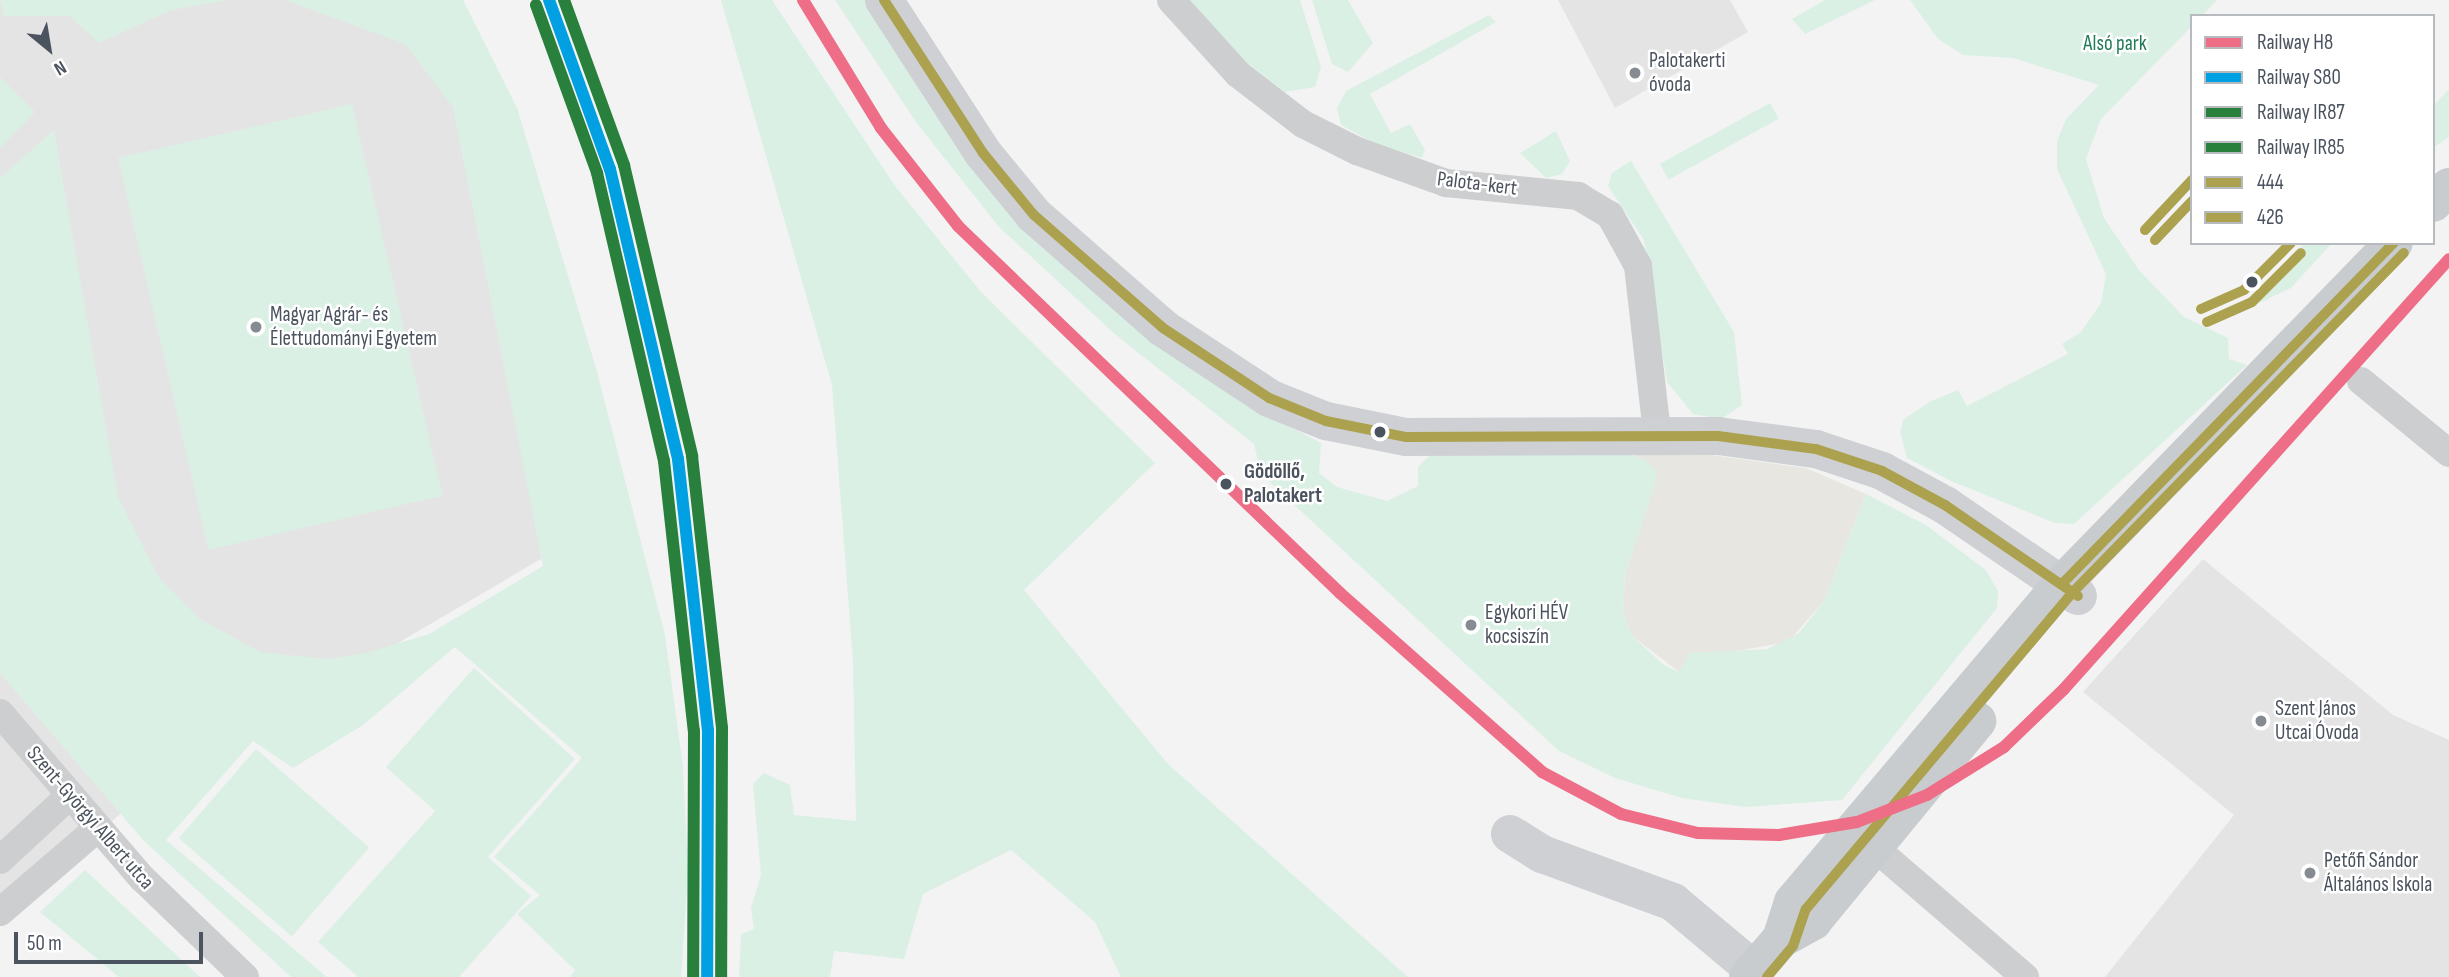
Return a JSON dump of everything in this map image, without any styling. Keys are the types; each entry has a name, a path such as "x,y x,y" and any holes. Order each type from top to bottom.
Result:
{"main road":[{"path":"884,0 983,153 1034,215 1094,273 1231,377 1326,421 1406,437 1657,434 1755,438 1860,463 1945,505 2070,590"},
{"path":"2435,201 2449,187"},
{"path":"1781,939 1793,902 1809,882 2177,467 2392,245"},
{"path":"1510,834 1542,854 1673,902 1751,973 1781,939 1813,920 1875,848 2070,590"}],"street":[{"name":"Palota-kert","path":"1171,0 1238,74 1303,124 1357,151 1446,183 1578,196 1610,215 1638,266 1657,434"},
{"path":"2361,381 2449,453"},
{"name":"Szent-Györgyi Albert utca","path":"0,713 97,829 245,977"},
{"path":"0,860 68,797"},
{"path":"2,907 97,829"},
{"path":"1875,848 2025,977"}],"shaded area":[{"name":"Magyar Agrár- és Élettudományi Egyetem","path":"0,0 424,0 465,106 558,549 149,789 0,918"},
{"name":"Palotakerti óvoda","path":"1558,0 1730,0 1748,32 1615,108"},
{"path":"1675,450 1806,468 1866,494 1824,601 1788,642 1731,652 1679,672 1632,636 1623,614 1625,575 1657,471 1630,452"},
{"path":"2203,559 2393,715 2449,740 2449,977 2105,977 2234,815 2083,692"}],"green space":[{"path":"0,0 230,0 171,10 99,43 70,16 4,16"},
{"path":"285,0 463,0 517,108 596,368 665,635 683,766 688,871 681,977 570,977 575,970 517,914 540,895 494,857 582,758 455,647 363,725 293,768 253,741 166,840 327,977 291,977 143,840 0,673 0,178 54,130 118,497 159,578 200,619 260,652 326,659 366,653 429,634 543,566 453,107 405,44"},
{"path":"721,0 772,0 895,186 981,292 1155,463 1024,590 1168,764 1408,977 1121,977 1095,922 1011,850 923,894 904,959 834,951 830,977 739,977 741,934 754,929 751,908 761,875 753,784 764,773 790,785 794,815 856,821 853,662 832,385"},
{"path":"835,0 867,0 934,108 1246,403 1321,443 1319,473 1337,487 1387,501 1418,486 1418,467 1430,455 1618,449 1646,461 1657,471 1655,485 1625,575 1623,614 1632,636 1664,665 1679,672 1690,653 1767,649 1799,633 1824,601 1866,494 1926,525 1986,570 1998,591 1997,608 1842,800 1745,807 1682,798 1615,778 1559,751 1261,474 1254,444 1117,336 999,227 916,122"},
{"path":"1189,0 1300,0 1321,67 1315,87 1285,92 1241,58"},
{"path":"1312,0 1348,0 1373,43 1348,72 1332,64"},
{"path":"1825,0 1875,0 1805,34 1792,19"},
{"name":"Alsó park","path":"1910,0 2217,0 2204,14 2190,14 2190,28 2101,119 2086,159 2104,218 2139,270 2184,317 2228,338 2229,359 2247,365 2074,524 2055,523 1951,481 1907,458 1900,432 1903,420 1929,402 1958,390 1967,406 2068,354 2062,344 2081,332 2101,303 2106,274 2057,169 2057,141 2066,119 2099,85 2013,58 1963,55 1938,39"},
{"path":"1489,15 1496,22 1370,94 1391,133 1410,124 1425,150 1422,158 1377,145 1341,125 1337,108 1346,91"},
{"path":"0,77 35,112 0,148"},
{"path":"2449,89 2449,137 2435,147 2435,104"},
{"path":"1770,103 1779,119 1669,180 1660,164"},
{"path":"352,104 442,496 209,550 118,158"},
{"path":"1556,131 1570,161 1562,174 1546,178 1520,153"},
{"path":"1631,161 1734,332 1742,405 1721,419 1693,414 1667,382 1644,240 1608,186 1612,173"},
{"path":"2303,245 2330,245 2291,288 2259,303 2262,290"},
{"path":"474,668 575,759 488,857 531,896 459,977 358,977 318,942 435,811 386,767"},
{"path":"256,749 369,847 292,936 179,838"},
{"path":"85,870 200,977 119,977 40,912"}],"rail line":[{"name":"S80","path":"549,0 610,169 678,459 708,730 707,977"},
{"name":"IR85","path":"564,0 624,165 692,456 722,728 721,977"},
{"name":"H8","path":"803,0 881,128 958,226 1340,593 1542,772 1621,814 1698,833 1779,835 1857,822 1927,795 2004,747 2064,689 2449,259"},
{"name":"IR87","path":"536,5 597,173 664,461 694,731 693,977"}],"transit line":[{"name":"444","path":"884,0 983,153 1034,215 1163,328 1269,398 1326,421 1406,437 1718,436 1816,449 1882,471 1945,505 2078,596"},
{"name":"444","path":"2145,230 2190,182"},
{"name":"426","path":"2155,240 2190,203"},
{"name":"444","path":"2201,309 2244,290 2289,245"},
{"name":"444","path":"2062,584 2392,245"},
{"name":"426","path":"2207,322 2252,302 2301,253"},
{"name":"426","path":"1767,977 1793,946 1806,909 2072,593 2404,253"}],"place":[{"name":"Palotakerti óvoda","path":"1635,73"},
{"name":"Magyar Agrár- és Élettudományi Egyetem","path":"256,327"},
{"name":"Gödöllő, Palotakert","path":"1226,484"},
{"name":"Egykori HÉV kocsiszín","path":"1471,625"},
{"name":"Szent János Utcai Óvoda","path":"2261,721"},
{"name":"Petőfi Sándor Általános Iskola","path":"2310,873"}]}
